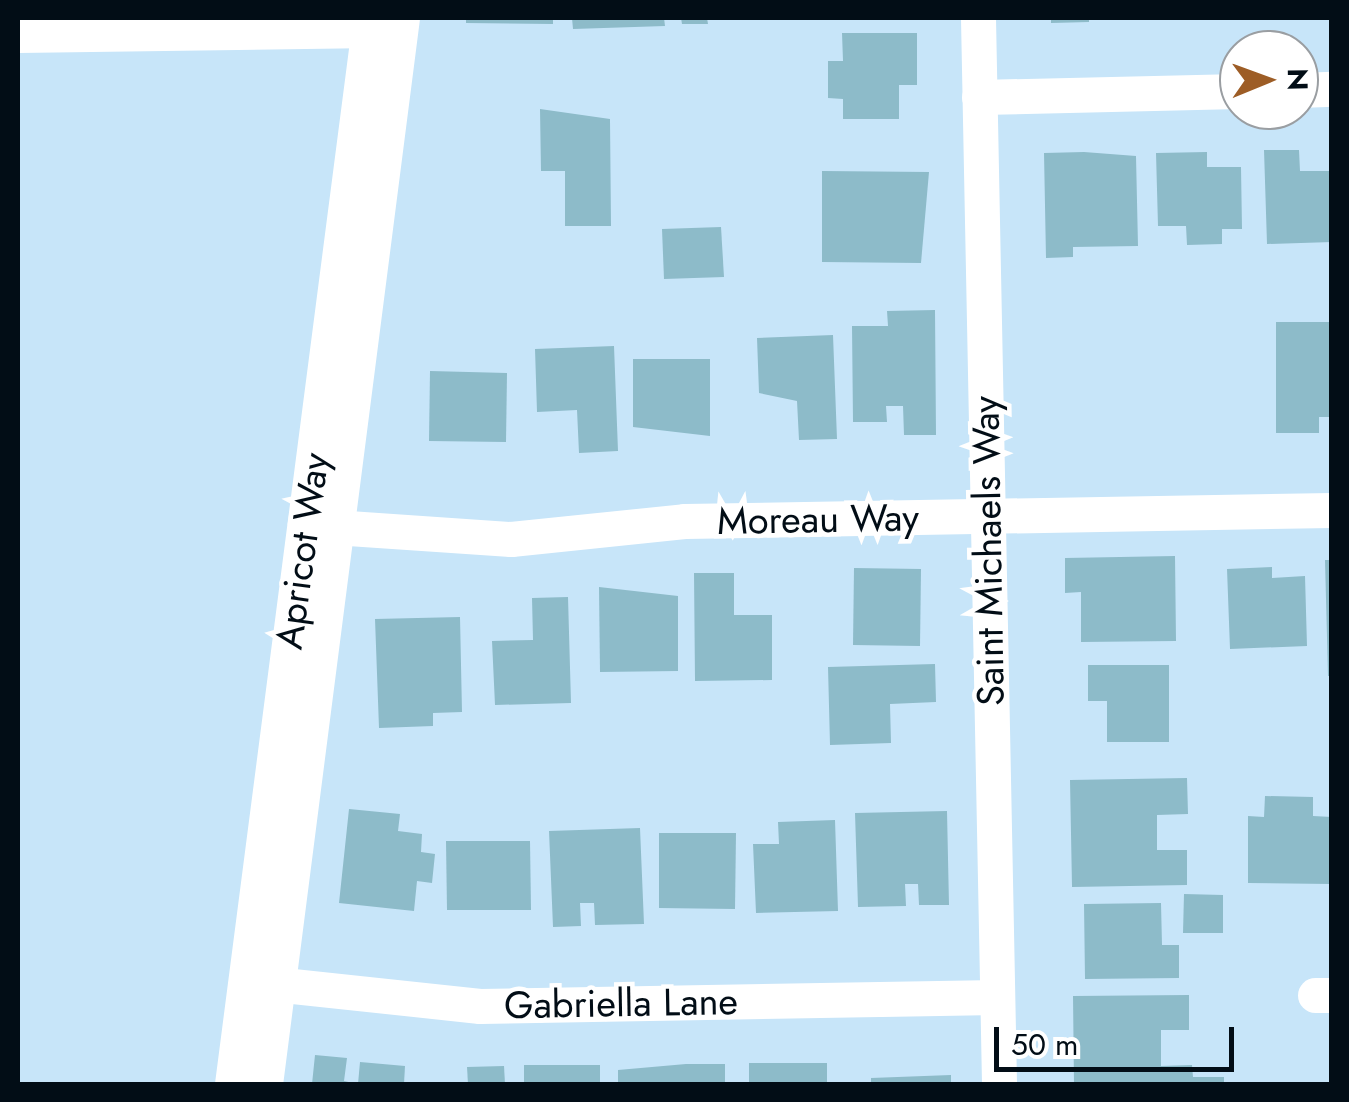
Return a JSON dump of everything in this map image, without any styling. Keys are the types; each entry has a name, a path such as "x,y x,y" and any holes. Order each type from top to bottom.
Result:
{"street":[{"name":"Saint Michaels Way","path":"978,18 999,1084"},
{"path":"18,35 385,24"},
{"name":"Apricot Way","path":"265,1084 262,983 305,525 385,24"},
{"name":"Apricot Way","path":"232,1084 262,983 340,527 385,24"},
{"path":"980,97 1219,92"},
{"name":"Moreau Way","path":"305,525 511,539 684,522 1332,510"},
{"name":"Gabriella Lane","path":"262,983 480,1006 997,997"}],"building":[{"path":"466,18 553,18 553,24 466,23"},
{"path":"572,18 664,18 665,26 573,29"},
{"path":"681,18 707,18 708,24 682,24"},
{"path":"1051,18 1089,18 1089,22 1051,23"},
{"path":"842,33 917,33 917,85 899,85 899,119 843,119 843,99 828,98 828,61 843,61"},
{"path":"540,109 610,119 611,226 565,226 565,171 541,171"},
{"path":"1264,150 1299,150 1300,171 1332,171 1332,242 1267,244"},
{"path":"1207,152 1207,167 1241,167 1242,229 1222,229 1222,244 1187,245 1186,226 1158,226 1156,153"},
{"path":"1044,153 1136,156 1138,246 1073,247 1073,257 1046,258"},
{"path":"822,171 929,172 921,263 822,262"},
{"path":"721,227 724,277 664,279 662,229"},
{"path":"935,310 936,435 904,435 903,406 886,406 887,422 853,422 852,326 888,326 887,311"},
{"path":"1276,322 1332,322 1332,417 1319,417 1319,433 1276,433"},
{"path":"833,335 837,439 799,440 797,401 759,393 757,338"},
{"path":"614,346 618,451 579,453 577,410 537,412 535,349"},
{"path":"633,359 710,359 710,436 633,427"},
{"path":"430,371 507,373 506,442 429,441"},
{"path":"1175,556 1176,641 1081,642 1081,592 1065,593 1065,558"},
{"path":"1325,560 1332,560 1332,676 1328,676"},
{"path":"1272,567 1272,578 1305,576 1307,646 1230,649 1227,569"},
{"path":"854,568 921,569 920,646 853,645"},
{"path":"694,573 734,573 734,615 772,615 772,680 695,681"},
{"path":"599,587 678,596 678,671 600,672"},
{"path":"568,597 571,703 495,705 492,641 533,640 532,598"},
{"path":"460,617 462,712 433,713 433,726 379,728 375,619"},
{"path":"935,664 936,702 890,704 891,743 830,745 828,667"},
{"path":"1088,665 1169,665 1169,742 1107,742 1107,701 1088,701"},
{"path":"1187,778 1188,814 1157,815 1157,850 1187,850 1187,885 1072,887 1070,780"},
{"path":"1265,796 1313,797 1313,816 1332,817 1331,884 1248,883 1248,816 1264,817"},
{"path":"349,809 400,814 398,831 422,834 421,852 435,854 432,883 417,881 414,911 339,903"},
{"path":"947,811 949,905 919,905 918,884 905,884 906,906 858,907 855,813"},
{"path":"835,820 838,911 756,913 753,844 779,844 778,822"},
{"path":"640,828 644,924 595,925 594,903 580,903 581,926 553,927 549,831"},
{"path":"659,833 736,833 735,909 659,908"},
{"path":"446,841 530,841 531,910 447,910"},
{"path":"1184,894 1223,895 1223,933 1183,933"},
{"path":"1161,903 1162,945 1179,945 1179,978 1085,979 1084,904"},
{"path":"1189,995 1189,1030 1161,1030 1161,1066 1192,1065 1193,1077 1224,1077 1224,1084 1074,1084 1073,996"},
{"path":"315,1055 347,1058 344,1081 358,1084 312,1084"},
{"path":"360,1062 405,1066 404,1084 358,1084"},
{"path":"749,1063 827,1063 827,1084 749,1084"},
{"path":"725,1064 725,1084 618,1084 618,1070"},
{"path":"524,1065 600,1065 600,1084 524,1084"},
{"path":"504,1066 505,1084 468,1084 467,1067"},
{"path":"951,1075 951,1084 871,1084 871,1078"}]}
